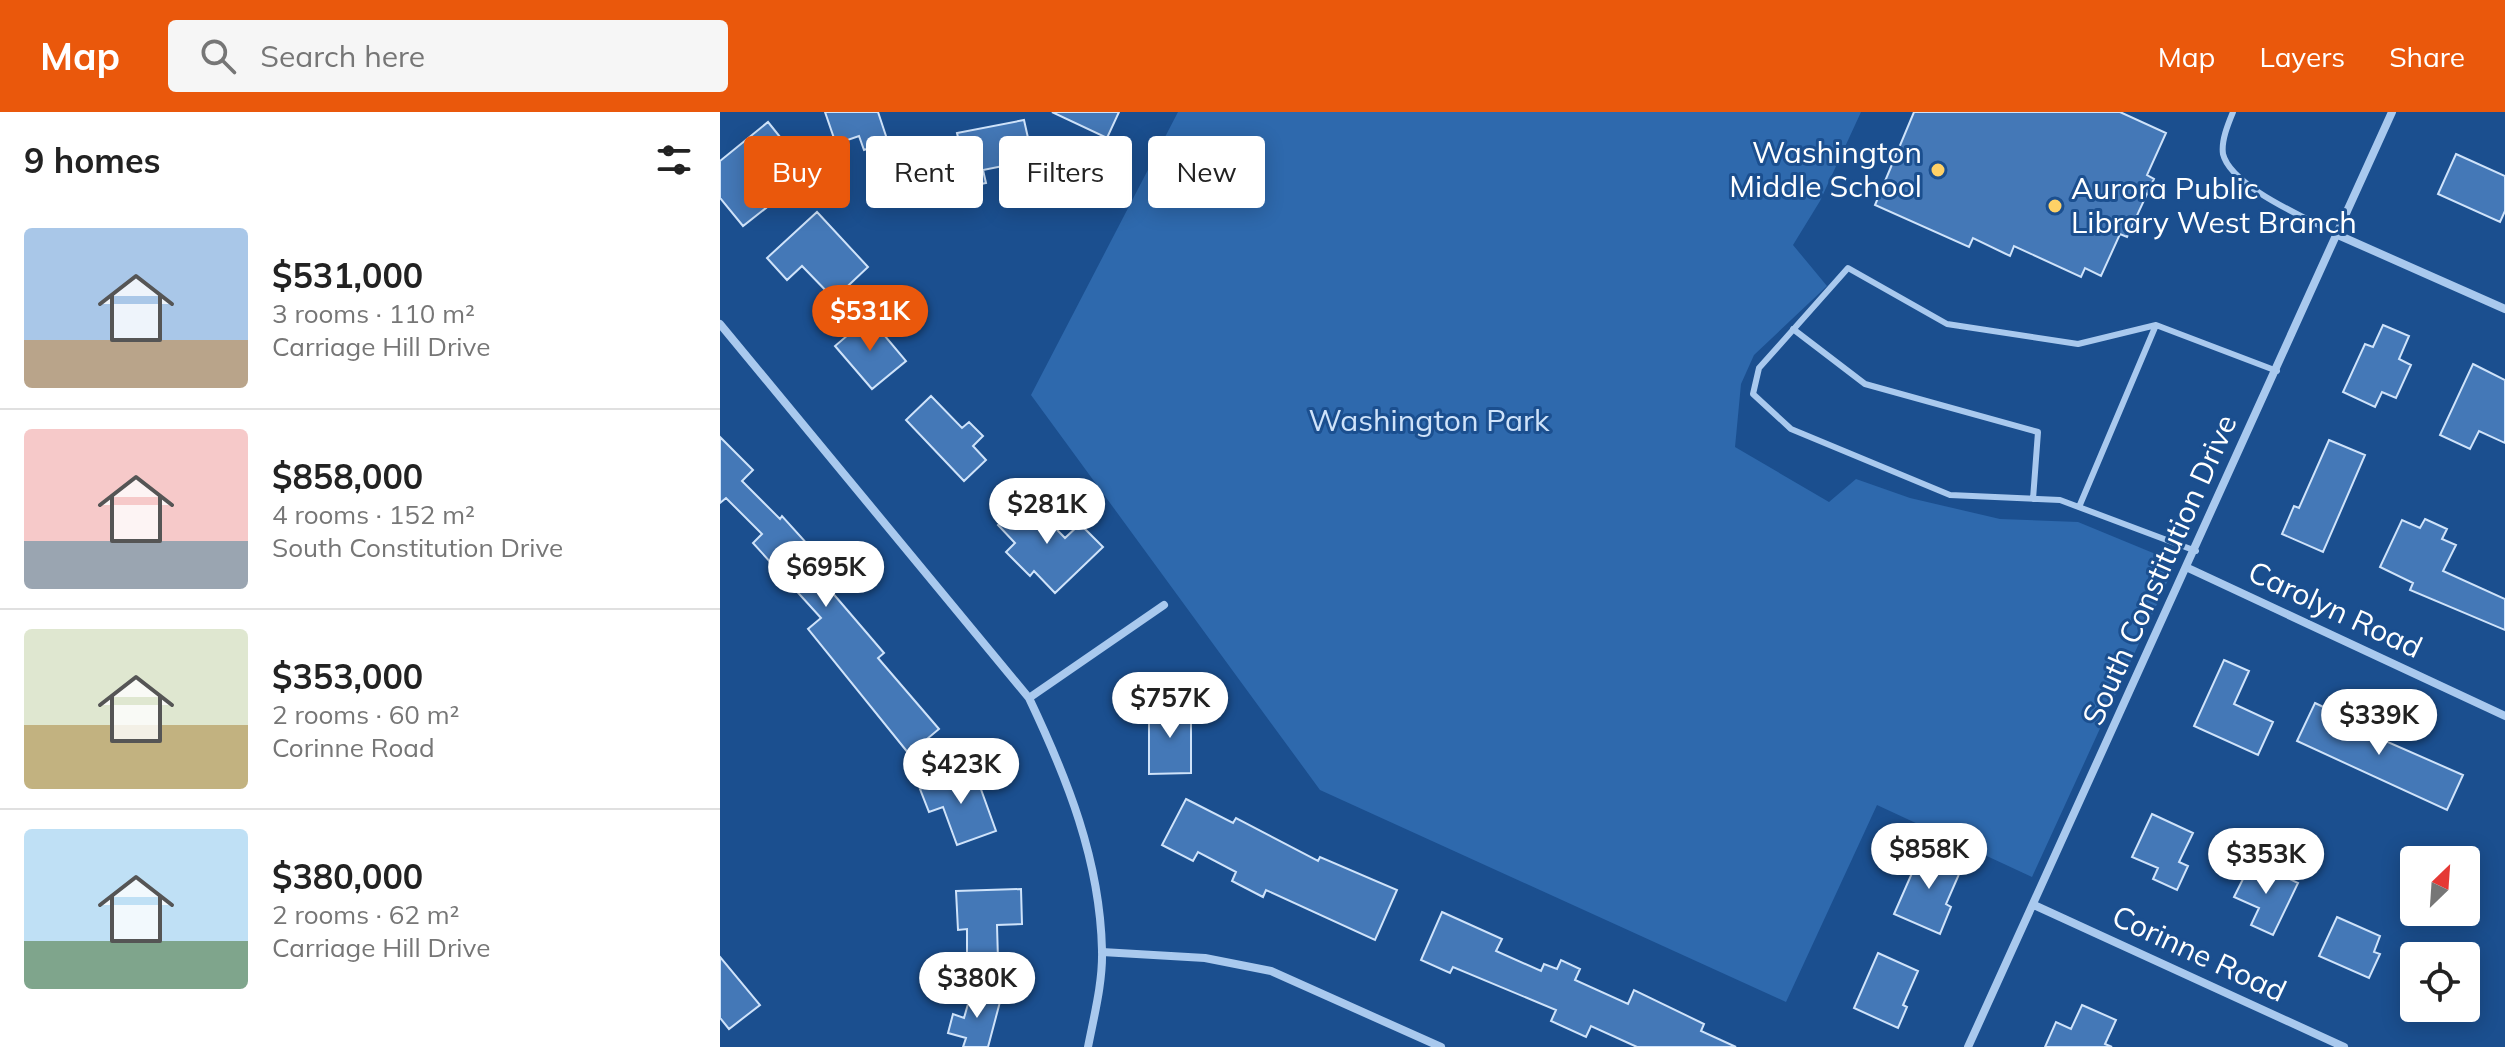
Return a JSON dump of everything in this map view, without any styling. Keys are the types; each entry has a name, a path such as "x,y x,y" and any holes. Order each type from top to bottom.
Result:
{"street":[{"name":"South Constitution Drive","path":"1968,1047 2196,551 2392,112"},
{"path":"2338,235 2505,309"},
{"path":"720,324 1029,698 1064,770 1084,835 1097,896 1102,952 1088,1047"},
{"name":"Carolyn Road","path":"2188,568 2505,716"},
{"path":"1029,698 1164,605"},
{"name":"Corinne Road","path":"2034,905 2344,1047"},
{"path":"1102,952 1205,958 1271,971 1441,1047"}],"lane":[{"path":"2233,112 2223,152 2229,169 2243,182 2338,235"},
{"path":"2196,551 2060,500 1950,495 1791,429 1753,394 1759,368 1848,268 1947,324 2078,344 2156,325 2277,371"},
{"path":"2079,507 2156,325"},
{"path":"1793,329 1865,384 2038,432 2033,499"}],"green space":[{"name":"Washington Park","path":"1178,112 1861,112 1820,201 1793,245 1827,286 1754,355 1741,384 1735,447 1829,502 1856,479 1910,498 2000,519 2078,522 2158,555 2168,580 2032,877 1877,805 1786,1002 1320,790 1031,395 1128,208 1132,208 1132,201 1148,170 1148,208 1265,208 1265,136 1166,136"}],"building":[{"path":"825,112 878,112 886,136 866,136 864,150 859,136 850,139 850,136 833,136"},
{"path":"1052,112 1119,112 1108,136"},
{"name":"Aurora Public Library West Branch","path":"1914,112 2120,112 2166,133 2147,175 2154,179 2127,237 2120,234 2101,276 2085,268 2081,277 2014,246 2010,256 1973,238 1969,247 1875,205"},
{"path":"1024,120 1028,136 999,136 999,167 983,170 983,136 958,136 957,133"},
{"path":"768,122 779,136 751,136"},
{"path":"744,142 744,208 766,208 743,226 720,198 720,161"},
{"path":"2456,154 2505,176 2505,211 2500,222 2438,194"},
{"path":"817,212 868,267 834,299 802,266 787,280 767,258"},
{"path":"869,317 906,361 872,389 835,346"},
{"path":"2383,325 2409,336 2399,359 2411,365 2396,398 2382,392 2375,407 2343,392 2365,344 2373,347"},
{"path":"2473,364 2505,380 2505,443 2479,431 2470,449 2440,435"},
{"path":"931,396 962,428 969,422 983,436 973,446 986,460 964,481 906,420"},
{"path":"720,437 753,470 742,481 780,519 782,516 828,567 818,576 884,653 878,658 939,729 909,754 808,629 821,618 753,543 762,534 726,498 720,503"},
{"path":"2329,440 2365,455 2323,552 2282,534 2294,506 2299,508"},
{"path":"1026,498 1065,538 1080,524 1103,547 1055,593 1034,571 1030,576 1006,552 1015,543 998,525"},
{"path":"2425,519 2447,529 2442,539 2456,545 2443,571 2505,599 2505,630 2410,590 2413,583 2380,567 2402,520 2420,528"},
{"path":"2224,660 2249,671 2234,704 2273,722 2258,755 2194,726"},
{"path":"2315,703 2376,732 2374,736 2463,775 2447,810 2297,741"},
{"path":"1149,706 1191,706 1191,773 1149,774"},
{"path":"974,770 996,831 957,845 943,807 929,812 920,789"},
{"path":"1186,799 1233,823 1236,818 1318,861 1320,857 1397,890 1375,940 1266,890 1263,897 1232,881 1236,872 1198,852 1193,861 1162,845"},
{"path":"2152,814 2193,833 2179,862 2188,866 2177,890 2153,879 2158,868 2132,857"},
{"path":"1923,848 1963,865 1946,904 1951,907 1940,934 1894,914"},
{"path":"2252,861 2298,883 2273,935 2251,925 2259,908 2234,897"},
{"path":"1021,889 1022,924 997,925 998,960 967,961 967,929 958,930 956,891"},
{"path":"1442,912 1502,939 1496,951 1541,971 1544,964 1557,969 1561,960 1580,969 1575,980 1628,1004 1634,990 1704,1024 1701,1031 1736,1047 1637,1047 1591,1026 1586,1037 1551,1021 1556,1010 1453,967 1450,973 1421,960"},
{"path":"2337,917 2380,936 2374,952 2380,954 2369,978 2319,956"},
{"path":"1878,953 1918,971 1903,1005 1907,1007 1898,1028 1854,1008"},
{"path":"720,957 760,1005 729,1029 720,1018"},
{"path":"972,990 1001,998 988,1047 963,1047 966,1038 948,1033 953,1014 964,1018"},
{"path":"2082,1005 2116,1020 2105,1044 2112,1047 2045,1047 2056,1022 2071,1029"}],"place":[{"name":"Washington Middle School","path":"1938,170"},
{"name":"Aurora Public Library West Branch","path":"2055,206"}]}
